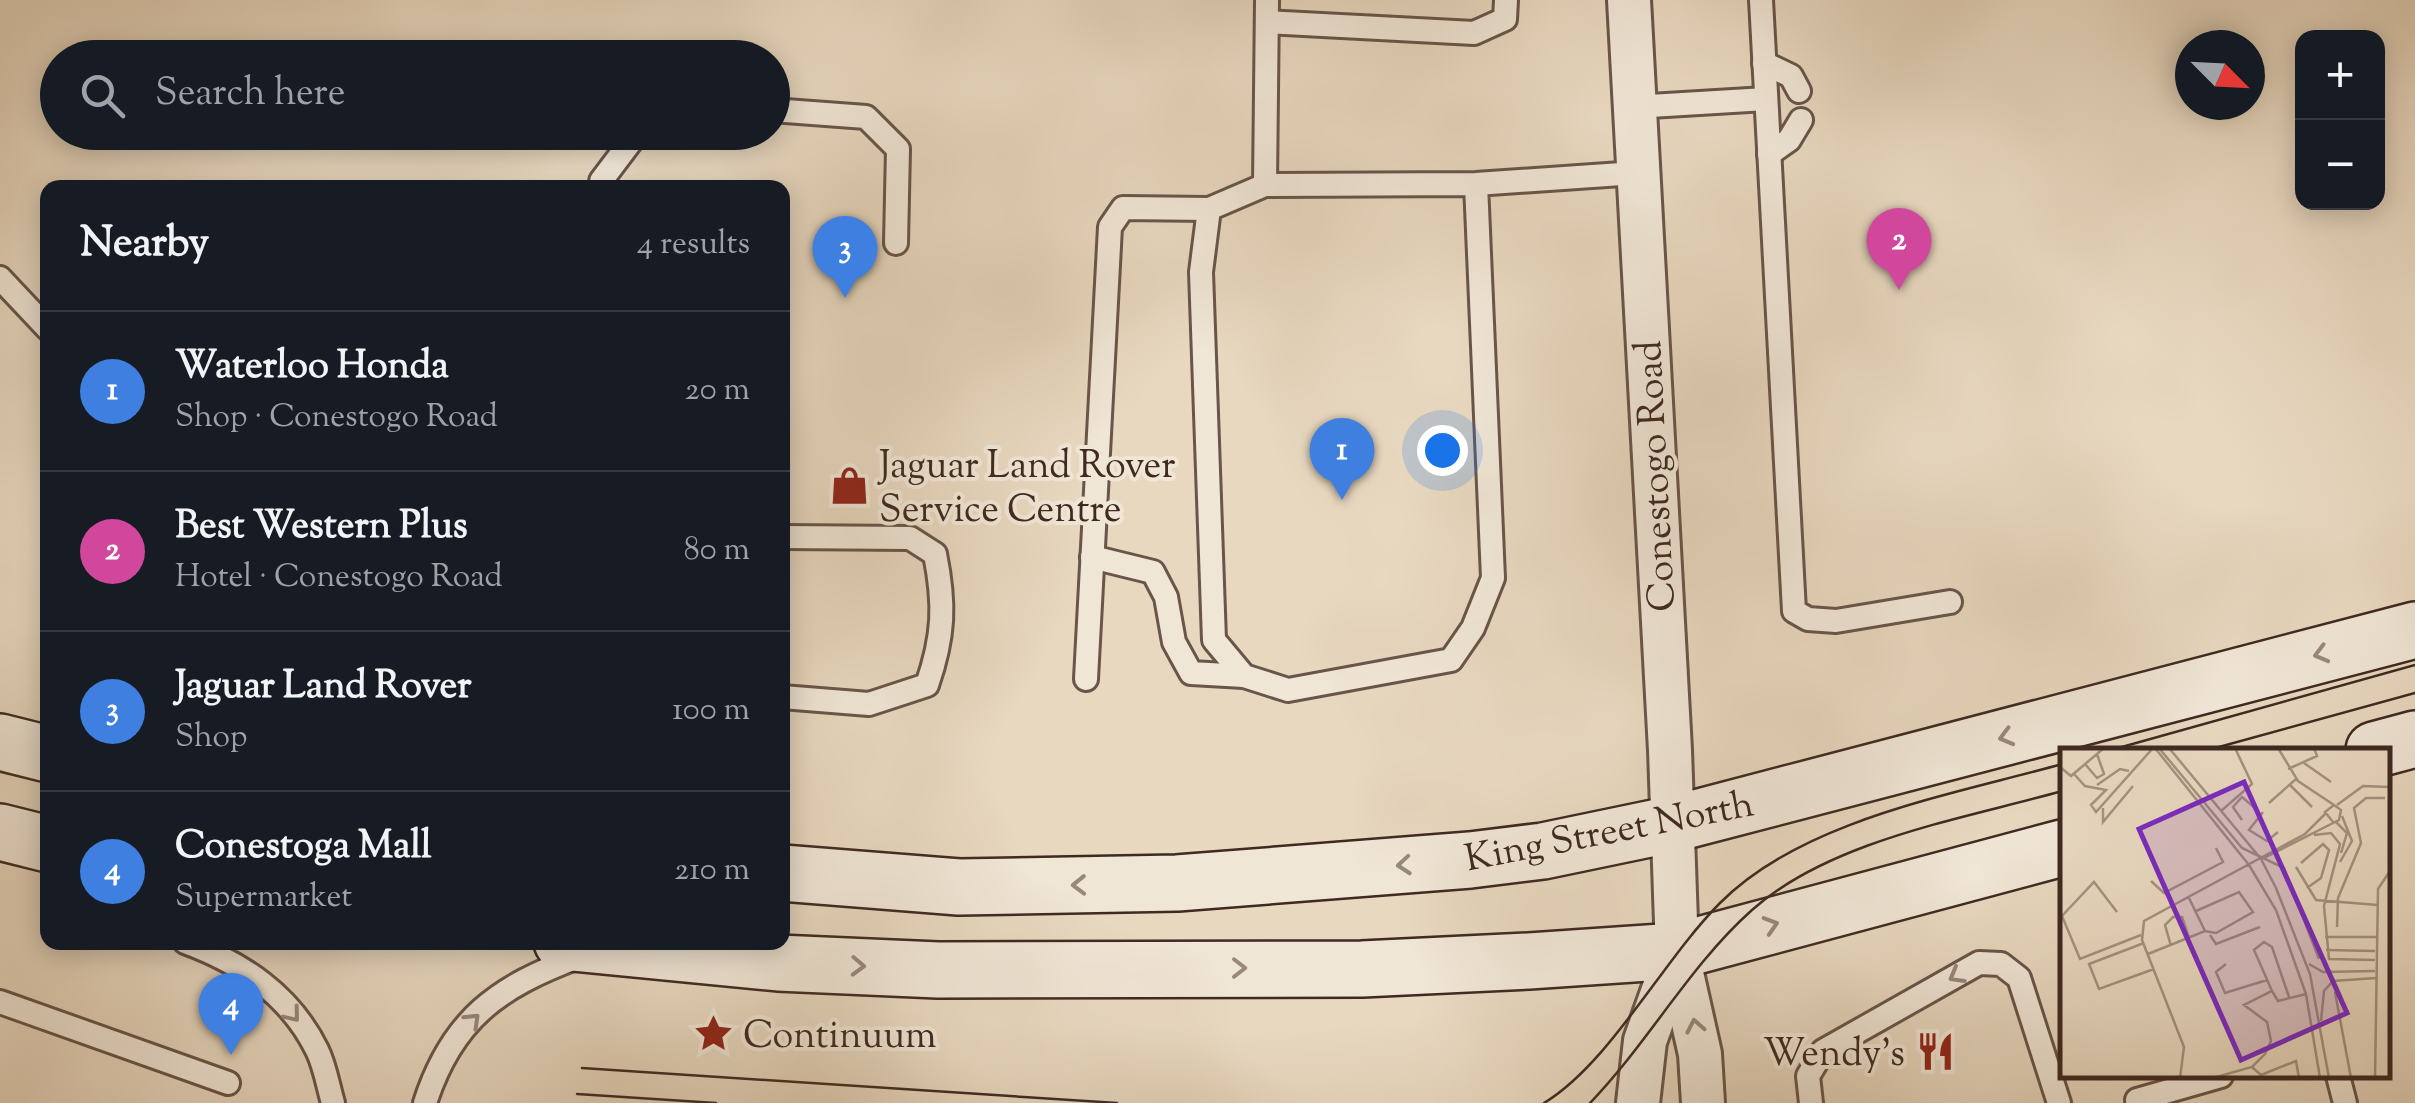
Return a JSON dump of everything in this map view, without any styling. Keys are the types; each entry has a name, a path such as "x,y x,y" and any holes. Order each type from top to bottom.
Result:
{"main road":[{"name":"King Street North","path":"790,874 958,887 1176,883 1470,860 1542,850 1672,824 2415,630"},
{"path":"2381,748 2415,739"},
{"path":"0,742 40,752"},
{"path":"636,950 778,963 938,970 1362,969 1677,951 2060,849"}],"street":[{"name":"Conestogo Road","path":"1628,0 1677,951 1700,1054 1703,1103"},
{"name":"Conestogo Road","path":"1638,1103 1645,1040 1677,951"}],"lane":[{"path":"1265,184 1267,11 1474,33 1505,18 1506,0"},
{"path":"1761,0 1794,611 1808,619 1836,621 1950,602"},
{"path":"1764,63 1792,76 1800,91"},
{"path":"1632,107 1766,98"},
{"path":"790,111 866,117 898,148 896,242"},
{"path":"1769,154 1789,140 1800,120"},
{"path":"602,180 624,150"},
{"path":"1086,678 1110,227 1123,208 1210,210 1265,184 1476,184 1636,173"},
{"path":"1092,557 1153,572 1166,597 1174,642 1191,673 1244,676 1288,690 1451,660 1473,628 1494,578 1476,184"},
{"path":"1210,210 1201,272 1214,640 1244,676"},
{"path":"0,278 40,320"},
{"path":"790,537 910,538 935,554 944,596 938,654 927,685 869,704 790,697"},
{"path":"204,950 242,966 272,990 300,1021 318,1052 333,1103"},
{"path":"425,1103 444,1054 468,1022 504,990 573,950"},
{"path":"1811,1103 1808,1076 1823,1052 1979,963 2001,964 2019,978 2058,1103"},
{"path":"7,1004 228,1083"},
{"path":"2137,1100 2214,1078"},
{"path":"2339,1078 2345,1103"}],"tram line":[{"path":"2118,748 2415,665"},
{"path":"2215,748 2415,693"},
{"path":"1544,1103 1591,1063 1699,926 1754,874 1793,851 1880,814 2060,765"},
{"path":"1590,1103 1709,955 1752,910 1784,886 1859,849 1941,822 2060,792"},
{"path":"582,1068 1117,1103"},
{"path":"577,1094 716,1103"}],"place":[{"name":"Best Western Plus","path":"1899,290"},
{"name":"Jaguar Land Rover","path":"845,298"},
{"name":"Jaguar Land Rover Service Centre","path":"849,486"},
{"name":"Waterloo Honda","path":"1342,500"},
{"name":"Continuum","path":"713,1034"},
{"name":"Wendy's","path":"1935,1052"},
{"name":"Conestoga Mall","path":"231,1055"}]}
